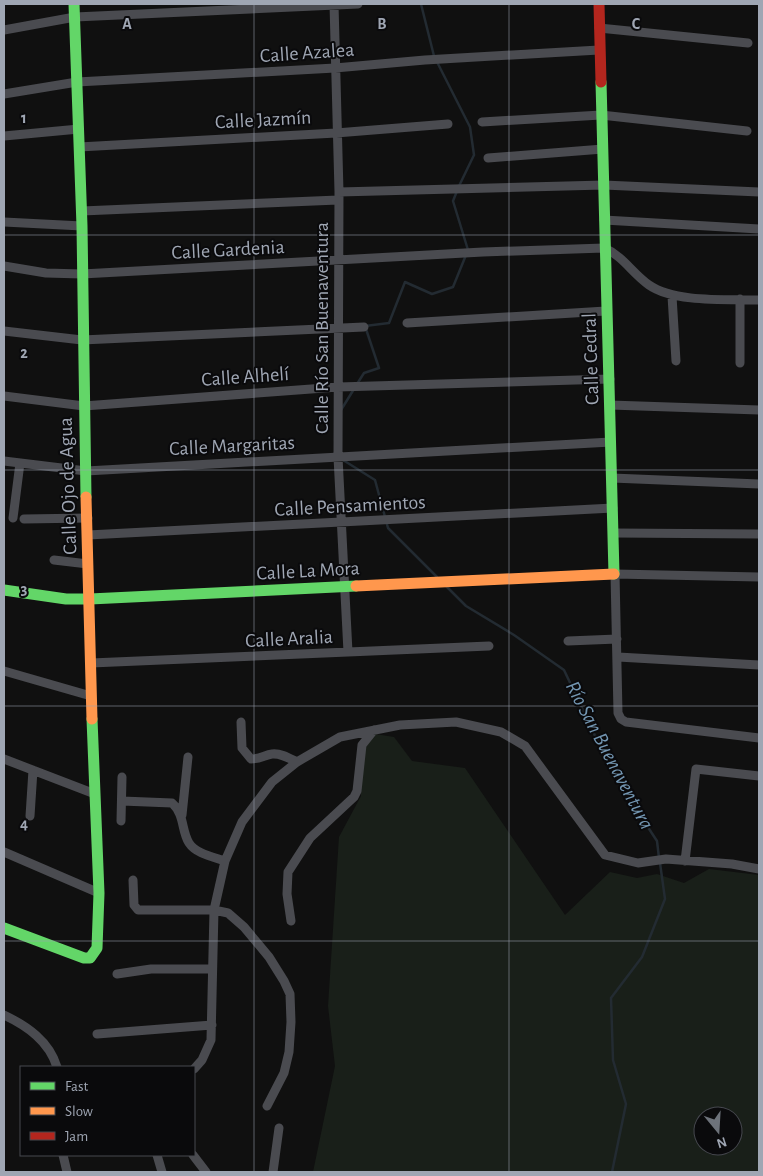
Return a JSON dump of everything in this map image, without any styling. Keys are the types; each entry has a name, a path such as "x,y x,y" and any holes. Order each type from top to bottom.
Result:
{"street":[{"name":"Calle Ojo de Agua","path":"4,928 84,958 90,958 97,948 99,892 91,696 82,340 82,211 74,4"},
{"name":"Calle Río San Buenaventura","path":"334,4 339,261 337,328 343,387 342,523 348,652"},
{"path":"4,30 75,17 358,4"},
{"name":"Calle Cedral","path":"599,4 604,248 612,442 618,713 620,719 626,722 759,738"},
{"path":"599,28 748,43"},
{"name":"Calle Azalea","path":"4,94 77,82 335,68 453,58 599,50"},
{"path":"482,122 601,115 747,131"},
{"name":"Calle Jazmín","path":"79,147 336,133 448,124"},
{"path":"4,136 79,129"},
{"path":"488,158 603,149"},
{"path":"82,211 439,189 604,184 759,192"},
{"path":"604,220 759,229"},
{"path":"4,222 82,226"},
{"path":"604,248 619,256 650,286 672,296 759,300"},
{"name":"Calle Gardenia","path":"4,266 46,272 82,274 339,261 452,253 604,248"},
{"path":"672,296 676,361"},
{"path":"740,300 740,363"},
{"path":"407,323 606,311"},
{"path":"4,330 82,340 364,327"},
{"name":"Calle Alhelí","path":"4,396 84,406 343,387 610,379"},
{"path":"610,405 759,410"},
{"name":"Calle Margaritas","path":"4,461 86,470 612,442"},
{"path":"13,518 20,463"},
{"path":"612,478 759,484"},
{"name":"Calle Pensamientos","path":"88,535 613,508"},
{"path":"24,519 88,518"},
{"path":"614,533 759,534"},
{"path":"54,560 88,564"},
{"path":"615,574 759,576"},
{"name":"Calle La Mora","path":"4,590 66,599 90,599 346,588 463,579 615,574"},
{"path":"568,641 617,638"},
{"name":"Calle Aralia","path":"91,663 489,646"},
{"path":"618,656 759,665"},
{"path":"4,671 91,696"},
{"path":"241,722 242,748 252,759 259,760 272,754 281,755 297,762"},
{"path":"195,1068 208,1050 212,1025 211,969 214,910 225,861 242,822 258,798 272,782 297,762 340,737 400,725 456,722 501,732 526,746 605,855 638,863 666,859 732,864 759,869"},
{"path":"291,921 287,894 288,872 310,838 347,806 354,797 357,791 362,745 374,730"},
{"path":"188,758 182,815 189,843 199,852 225,861"},
{"path":"4,759 95,794"},
{"path":"685,861 696,769 759,776"},
{"path":"30,816 32,770"},
{"path":"121,821 122,776"},
{"path":"122,801 172,804 182,815"},
{"path":"4,852 99,892"},
{"path":"133,880 134,905 138,910 214,910 228,914 244,927 269,958 284,981 290,994 289,1052 284,1073 267,1106"},
{"path":"117,974 151,969 211,969"},
{"path":"4,1015 26,1026 42,1040 56,1066"},
{"path":"97,1034 212,1025"},
{"path":"273,1172 279,1128"},
{"path":"157,1156 162,1172"},
{"path":"194,1156 206,1172"},
{"path":"61,1172 64,1158"},
{"path":"64,1158 67,1172"}],"shaded area":[{"path":"375,734 394,737 412,761 465,768 565,915 610,872 637,878 657,874 684,883 709,869 759,875 759,1172 313,1172 335,1066 328,1006 339,837 361,796 360,761 365,743"}],"waterway":[{"name":"Río San Buenaventura","path":"421,4 434,56 470,127 474,155 459,186"},
{"name":"Río San Buenaventura","path":"457,191 453,201 468,250"},
{"name":"Río San Buenaventura","path":"357,384 364,373 379,368 365,326 389,323 405,282 432,294 453,287 466,255"},
{"name":"Río San Buenaventura","path":"341,410 354,389"},
{"name":"Río San Buenaventura","path":"343,460 375,480 388,528 437,577"},
{"name":"Río San Buenaventura","path":"446,586 466,606 514,635 564,670 598,742 632,803 657,841 659,858"},
{"name":"Río San Buenaventura","path":"612,1172 626,1104 613,1060 611,998 642,957 665,899 660,863"}],"traffic: fast":[{"path":"74,4 82,226 86,497"},
{"path":"601,82 614,574"},
{"path":"4,590 66,599 90,599 356,586"},
{"path":"4,928 84,958 90,958 97,948 99,893 92,719"}],"traffic: slow":[{"path":"86,497 92,719"},
{"path":"356,586 614,574"}],"traffic: jam":[{"path":"599,4 601,82"}]}
